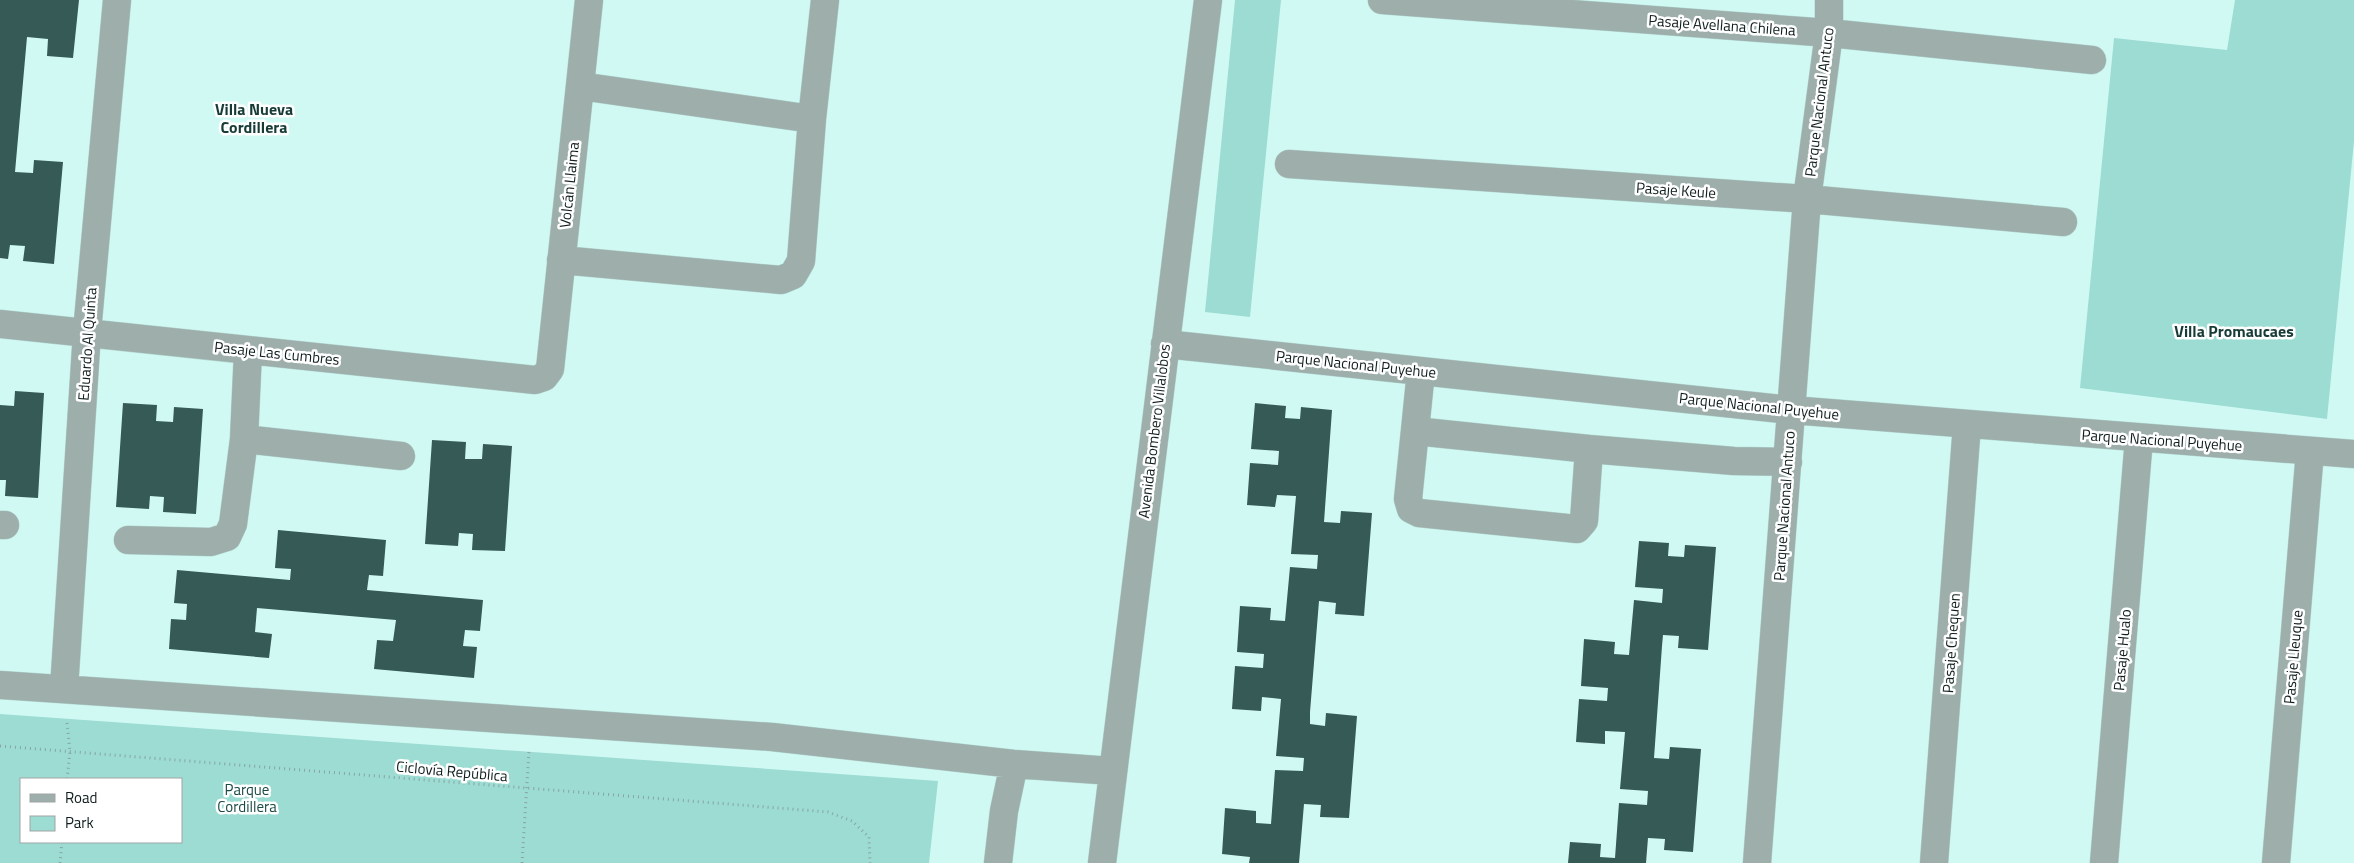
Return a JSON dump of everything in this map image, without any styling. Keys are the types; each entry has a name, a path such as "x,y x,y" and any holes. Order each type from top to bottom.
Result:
{"street":[{"name":"Eduardo Al Quinta","path":"64,689 87,332 117,0"},
{"name":"Volcán Llaima","path":"550,370 589,0"},
{"path":"561,260 781,280 793,275 801,262 812,119 825,0"},
{"name":"Avenida Bombero Villalobos","path":"1102,863 1208,0"},
{"name":"Pasaje Avellana Chilena","path":"1382,0 1829,33 2092,60"},
{"name":"Parque Nacional Antuco","path":"1757,863 1806,199 1829,33 1829,0"},
{"path":"580,86 812,119"},
{"name":"Pasaje Keule","path":"1289,164 1806,199 2063,222"},
{"name":"Pasaje Las Cumbres","path":"0,324 534,380 544,377 550,370"},
{"name":"Parque Nacional Puyehue","path":"1165,344 1791,410 2354,454"},
{"path":"128,540 211,542 227,537 233,524 244,439 248,351"},
{"path":"1421,371 1408,499 1410,509 1419,513 1577,529 1584,521 1589,449"},
{"name":"Pasaje Chequen","path":"1934,863 1967,424"},
{"path":"1415,431 1589,449 1734,461 1788,462"},
{"name":"Pasaje Hualo","path":"2104,863 2139,438"},
{"path":"244,439 401,456"},
{"name":"Pasaje Lleuque","path":"2276,863 2310,451"},
{"path":"0,685 772,737 1014,764 1112,771"},
{"path":"998,863 1004,811 1014,764"}],"path":[{"path":"64,689 70,752 67,778"},
{"path":"522,863 531,720"},
{"name":"Ciclovía República","path":"0,746 828,812 852,821 869,837 870,863"},
{"path":"60,863 62,843"}],"green space":[{"path":"1235,0 1281,0 1250,317 1205,312"},
{"path":"2235,0 2354,0 2354,141 2327,419 2080,388 2114,38 2227,50"},
{"name":"Parque Cordillera","path":"0,714 938,781 929,863 0,863"}],"building":[{"path":"0,0 79,0 73,58 47,56 48,39 27,37 15,172 33,173 34,160 63,162 54,264 23,261 25,246 10,245 8,259 0,258"},
{"path":"15,391 44,393 38,498 5,496 6,480 0,480 0,405 14,406"},
{"path":"123,403 157,405 156,421 173,422 174,407 203,409 196,514 163,512 164,497 150,496 149,509 116,507"},
{"path":"1255,403 1286,406 1285,418 1300,419 1301,407 1332,410 1324,522 1340,523 1341,511 1372,513 1364,616 1335,614 1336,603 1319,601 1310,712 1310,724 1325,726 1326,713 1357,716 1349,818 1320,817 1321,805 1304,804 1299,863 1249,863 1250,857 1222,854 1225,808 1256,811 1256,823 1271,824 1275,770 1303,771 1304,758 1276,756 1281,699 1262,697 1261,711 1232,709 1235,666 1263,668 1264,654 1237,652 1240,606 1271,608 1270,620 1285,621 1290,567 1317,569 1318,555 1291,554 1296,496 1277,495 1275,507 1247,505 1250,463 1278,465 1279,451 1251,449"},
{"path":"432,440 466,442 465,459 482,459 483,444 512,446 505,551 472,550 473,534 459,533 458,546 425,544"},
{"path":"278,530 386,540 383,576 369,575 367,590 483,600 480,631 465,630 463,646 477,647 474,678 374,669 377,640 393,641 396,620 257,608 255,632 272,634 269,658 169,649 171,619 186,620 187,604 174,603 177,570 290,580 291,569 275,568"},
{"path":"1639,541 1669,543 1668,556 1684,557 1685,545 1716,547 1708,650 1678,648 1679,636 1663,635 1662,646 1654,758 1669,759 1670,747 1701,749 1693,852 1664,850 1665,839 1648,838 1646,863 1568,863 1570,842 1601,844 1600,857 1615,858 1619,803 1647,805 1648,791 1620,789 1625,732 1605,731 1605,744 1576,742 1579,699 1607,701 1608,688 1581,686 1584,639 1615,642 1614,654 1629,655 1634,600 1662,603 1663,589 1635,587"}],"district":[{"name":"Villa Nueva Cordillera","path":"254,118"},
{"name":"Villa Promaucaes","path":"2234,331"}]}
